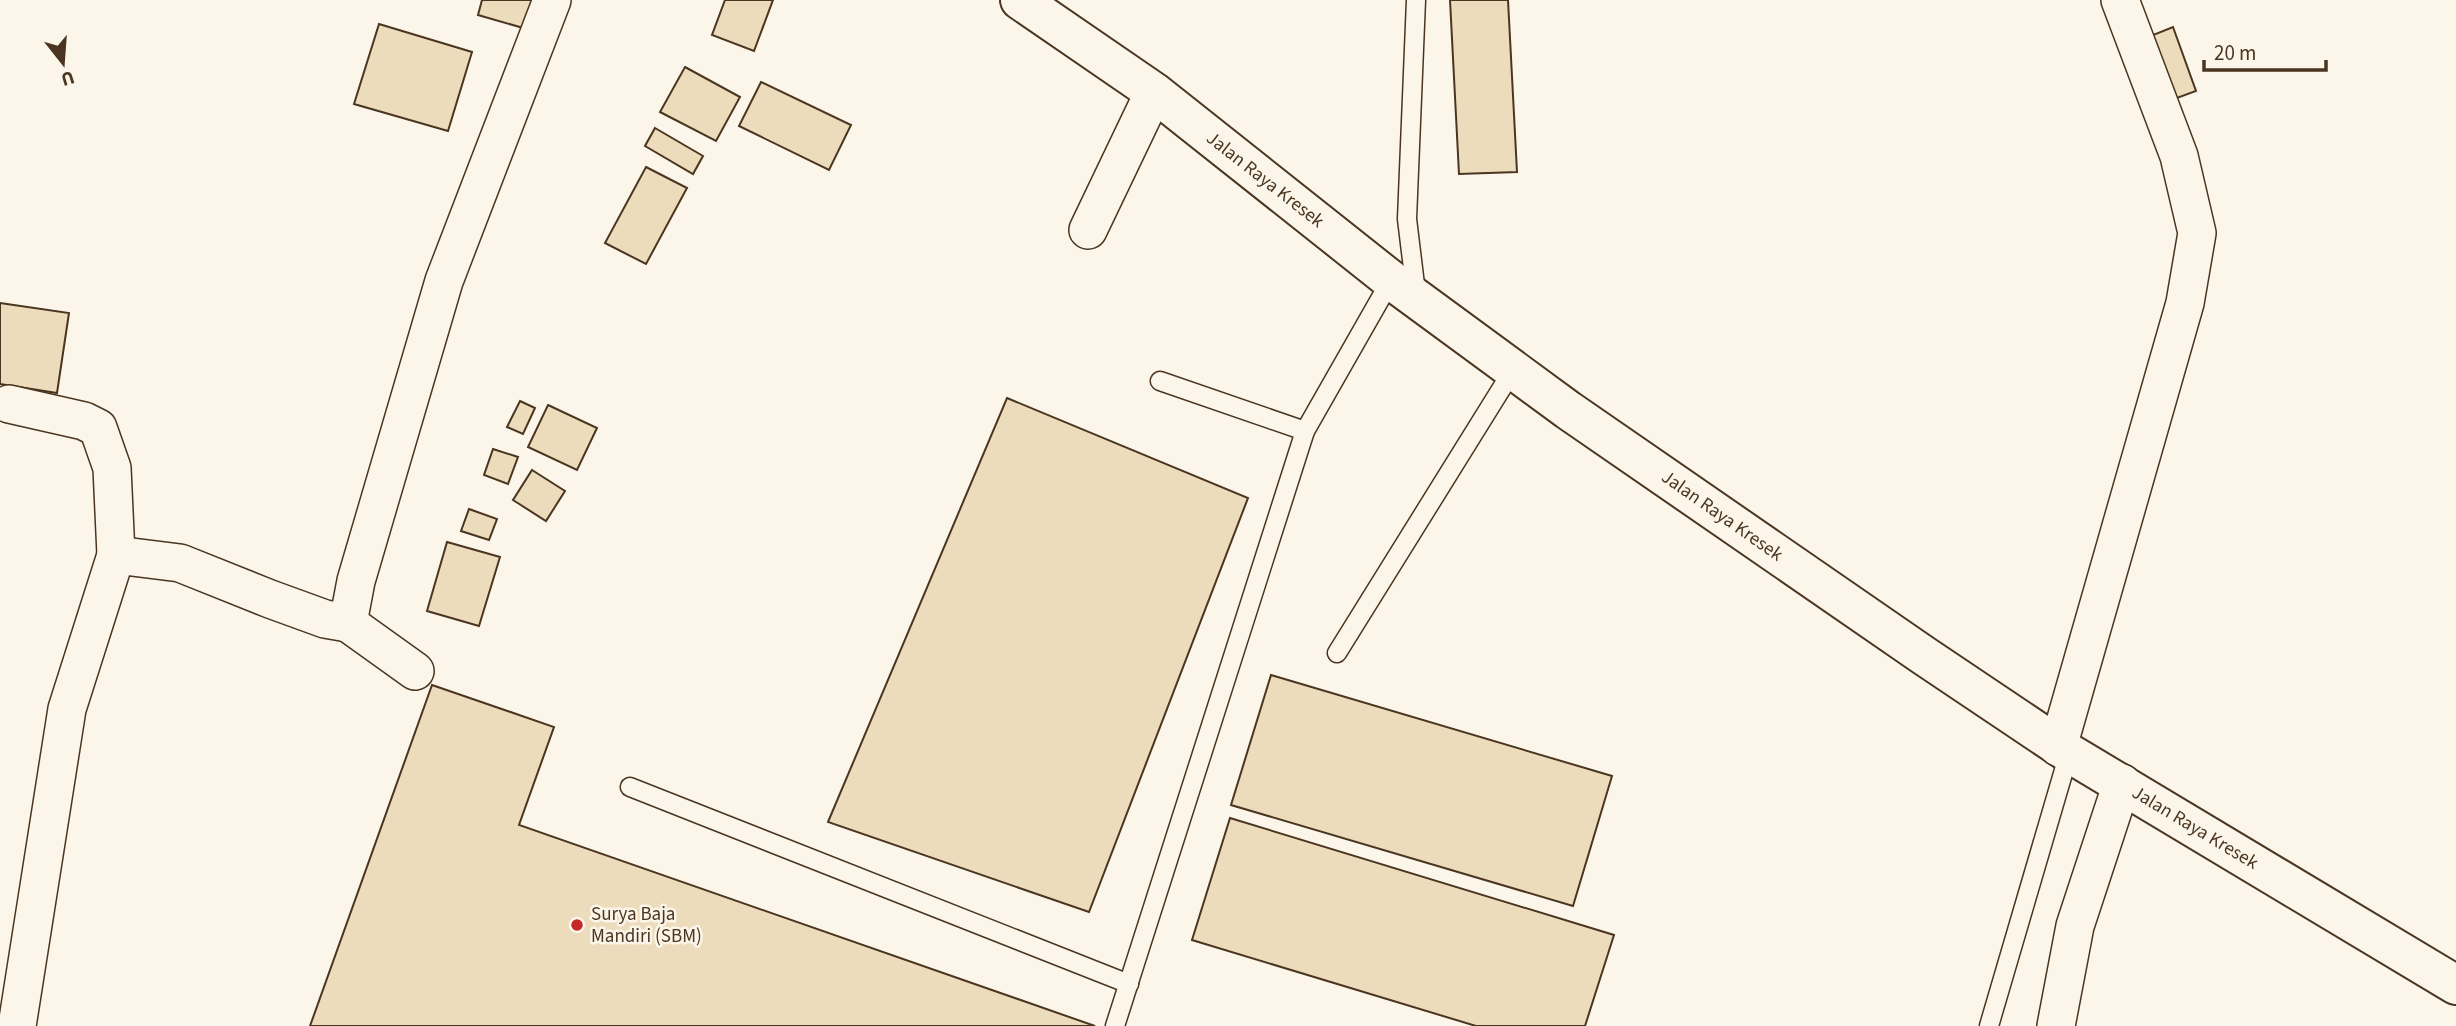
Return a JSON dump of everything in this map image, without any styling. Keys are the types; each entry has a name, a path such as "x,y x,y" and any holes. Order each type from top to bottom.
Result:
{"main road":[{"name":"Jalan Raya Kresek","path":"1021,0 1154,92 1404,289 1513,370 2063,750 2456,985"}],"street":[{"path":"348,623 356,582 444,281 552,0"},
{"path":"2063,750 2185,303 2197,233 2179,156 2120,0"},
{"path":"1088,230 1154,92"},
{"path":"9,404 84,421 98,428 112,468 116,555 67,709 17,1026"},
{"path":"116,555 180,564 325,619 348,623 415,671"},
{"path":"2056,1026 2076,926 2122,783"}],"lane":[{"path":"1115,1026 1305,431 1404,289 1416,0"},
{"path":"1337,653 1513,370"},
{"path":"1160,381 1305,431"},
{"path":"1989,1026 2063,750"},
{"path":"630,787 1129,984"}],"building":[{"path":"482,0 547,0 537,32 478,15"},
{"path":"725,0 773,0 754,51 712,35"},
{"path":"1450,0 1508,0 1517,172 1459,174"},
{"path":"379,24 472,52 448,131 354,104"},
{"path":"2173,27 2196,91 2166,102 2143,39"},
{"path":"685,67 740,97 716,141 660,112"},
{"path":"761,82 851,125 829,170 739,126"},
{"path":"655,128 703,156 693,174 645,146"},
{"path":"646,167 687,188 646,264 605,243"},
{"path":"0,303 69,313 57,393 0,384"},
{"path":"1007,398 1248,498 1089,912 828,822"},
{"path":"520,401 535,408 523,434 507,427"},
{"path":"548,405 597,428 577,470 528,447"},
{"path":"493,449 518,457 508,484 484,475"},
{"path":"532,470 565,491 546,521 513,500"},
{"path":"469,509 497,519 489,540 461,531"},
{"path":"447,542 500,557 479,626 427,611"},
{"path":"1271,675 1612,776 1573,906 1231,805"},
{"name":"Surya Baja Mandiri (SBM)","path":"432,685 554,727 519,825 1095,1026 310,1026"},
{"path":"1230,818 1614,935 1585,1026 1476,1026 1192,940"}],"place":[{"name":"Surya Baja Mandiri (SBM)","path":"577,925"}]}
